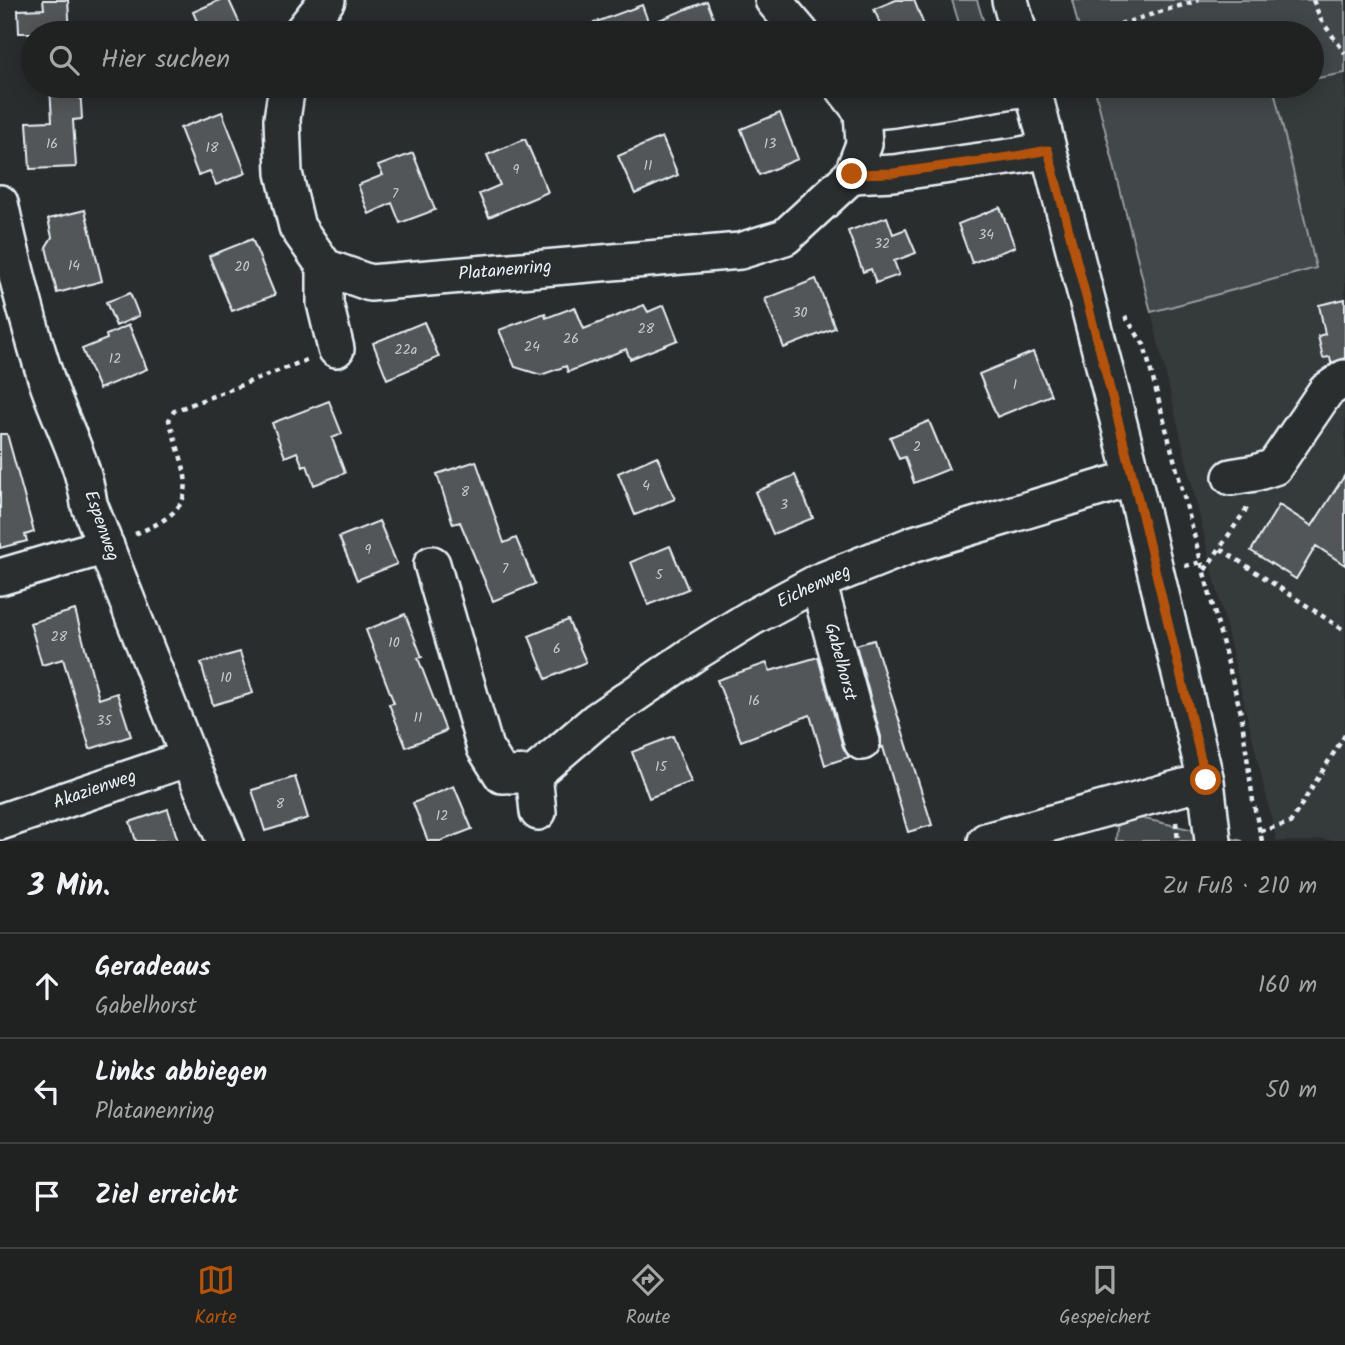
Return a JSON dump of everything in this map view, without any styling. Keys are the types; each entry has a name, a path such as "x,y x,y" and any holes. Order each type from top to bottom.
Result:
{"street":[{"path":"310,21 327,0"},
{"path":"773,0 791,21"},
{"path":"1010,0 1016,21"},
{"path":"285,98 282,119 284,173 297,228 325,267 325,303 336,349"},
{"name":"Platanenring","path":"325,267 370,283 740,251 785,237 852,174 864,144 852,99 894,109 960,98"},
{"path":"1035,98 1133,478 1206,780 1213,841"},
{"path":"852,174 893,173 1048,150"},
{"name":"Espenweg","path":"0,203 16,274 47,380 85,477 89,504 189,758 225,841"},
{"path":"1231,477 1274,467 1326,391 1345,378"},
{"name":"Eichenweg","path":"534,774 596,721 684,660 751,618 818,582 914,544 1133,478"},
{"path":"0,577 107,546"},
{"path":"432,564 485,748 502,775 534,774 538,811"},
{"name":"Gabelhorst","path":"818,582 862,742"},
{"name":"Akazienweg","path":"0,822 189,758"},
{"path":"986,841 1206,780"}],"path":[{"path":"1130,21 1199,0"},
{"path":"1313,0 1322,21"},
{"path":"1324,24 1345,53"},
{"path":"1123,308 1126,318 1144,345 1205,571 1241,713 1253,801 1262,841"},
{"path":"107,546 158,525 174,513 184,500 187,480 169,419 174,411 336,349"},
{"path":"1205,571 1274,467"},
{"path":"1221,549 1345,631"},
{"path":"1261,831 1290,823 1345,735"}],"shaded area":[{"path":"952,0 977,0 983,21 958,21"},
{"path":"1072,0 1345,0 1345,73 1324,77 1324,21 1077,21"},
{"path":"1345,73 1345,841 1277,841 1151,312 1316,268 1276,98 1324,98 1324,77"},
{"path":"1097,98 1276,98 1316,268 1151,312"},
{"path":"1118,813 1243,841 1116,841"}],"building":[{"path":"43,0 68,0 69,21 21,21 19,33 18,10 44,9"},
{"path":"220,0 229,0 239,21 197,21 193,12"},
{"path":"896,0 914,0 922,21 879,21 874,9"},
{"path":"707,1 714,21 657,21"},
{"path":"642,5 648,21 599,21"},
{"path":"51,98 81,98 82,119 73,120 76,167 30,169 27,122 52,121"},
{"path":"222,112 246,173 216,185 210,171 198,175 180,128"},
{"path":"780,113 798,159 759,175 741,129"},
{"path":"662,137 678,175 635,194 618,156"},
{"path":"525,139 548,192 489,217 479,194 500,185 487,155"},
{"path":"413,153 435,210 400,223 392,203 369,214 358,185 383,175 378,166"},
{"path":"1000,207 1015,247 972,263 958,224"},
{"path":"85,210 102,281 57,293 46,247 52,237 48,219"},
{"path":"887,217 893,234 906,229 916,253 894,261 899,275 876,283 871,269 863,272 848,231"},
{"path":"252,239 275,295 232,311 209,256"},
{"path":"816,279 835,328 784,348 765,299"},
{"path":"130,293 139,316 116,326 106,302"},
{"path":"1345,299 1345,358 1331,363 1330,357 1323,358 1318,336 1325,334 1319,305"},
{"path":"644,305 648,312 664,305 678,340 630,359 626,349 568,372 566,366 541,375 515,367 499,330 545,313 546,318 575,307 584,329"},
{"path":"424,322 439,357 387,379 373,343"},
{"path":"129,325 147,369 99,389 82,349 107,339 106,335"},
{"path":"1033,352 1051,395 997,417 979,374"},
{"path":"329,401 342,434 332,438 345,473 314,485 307,465 303,467 297,452 285,457 272,423"},
{"path":"929,421 949,469 914,483 905,457 899,459 890,437"},
{"path":"0,434 7,434 34,532 25,535 27,541 0,548"},
{"path":"657,456 675,499 635,515 618,473"},
{"path":"476,461 504,543 516,538 535,584 493,601 460,522 453,524 437,474"},
{"path":"795,475 813,518 773,534 755,492"},
{"path":"1345,475 1345,565 1316,546 1296,579 1251,551 1279,505 1312,526"},
{"path":"379,521 397,564 357,580 339,537"},
{"path":"670,546 688,589 648,605 631,562"},
{"path":"75,610 99,699 117,693 131,736 90,749 63,659 42,665 30,623"},
{"path":"405,614 422,657 418,658 446,731 406,747 389,704 394,703 366,630"},
{"path":"568,620 586,662 546,679 529,636"},
{"path":"874,640 932,825 908,832 883,747 881,748 881,737 856,645"},
{"path":"240,652 253,693 213,705 201,663"},
{"path":"818,657 843,747 849,757 825,765 810,715 741,741 717,680 767,663 770,671"},
{"path":"673,736 691,782 649,798 632,752"},
{"path":"295,777 308,818 265,831 252,790"},
{"path":"454,786 472,829 441,841 428,841 413,803"},
{"path":"168,809 178,841 136,841 130,822"}],"route":[{"path":"852,174 893,173 1048,150 1133,478 1206,780"}]}
